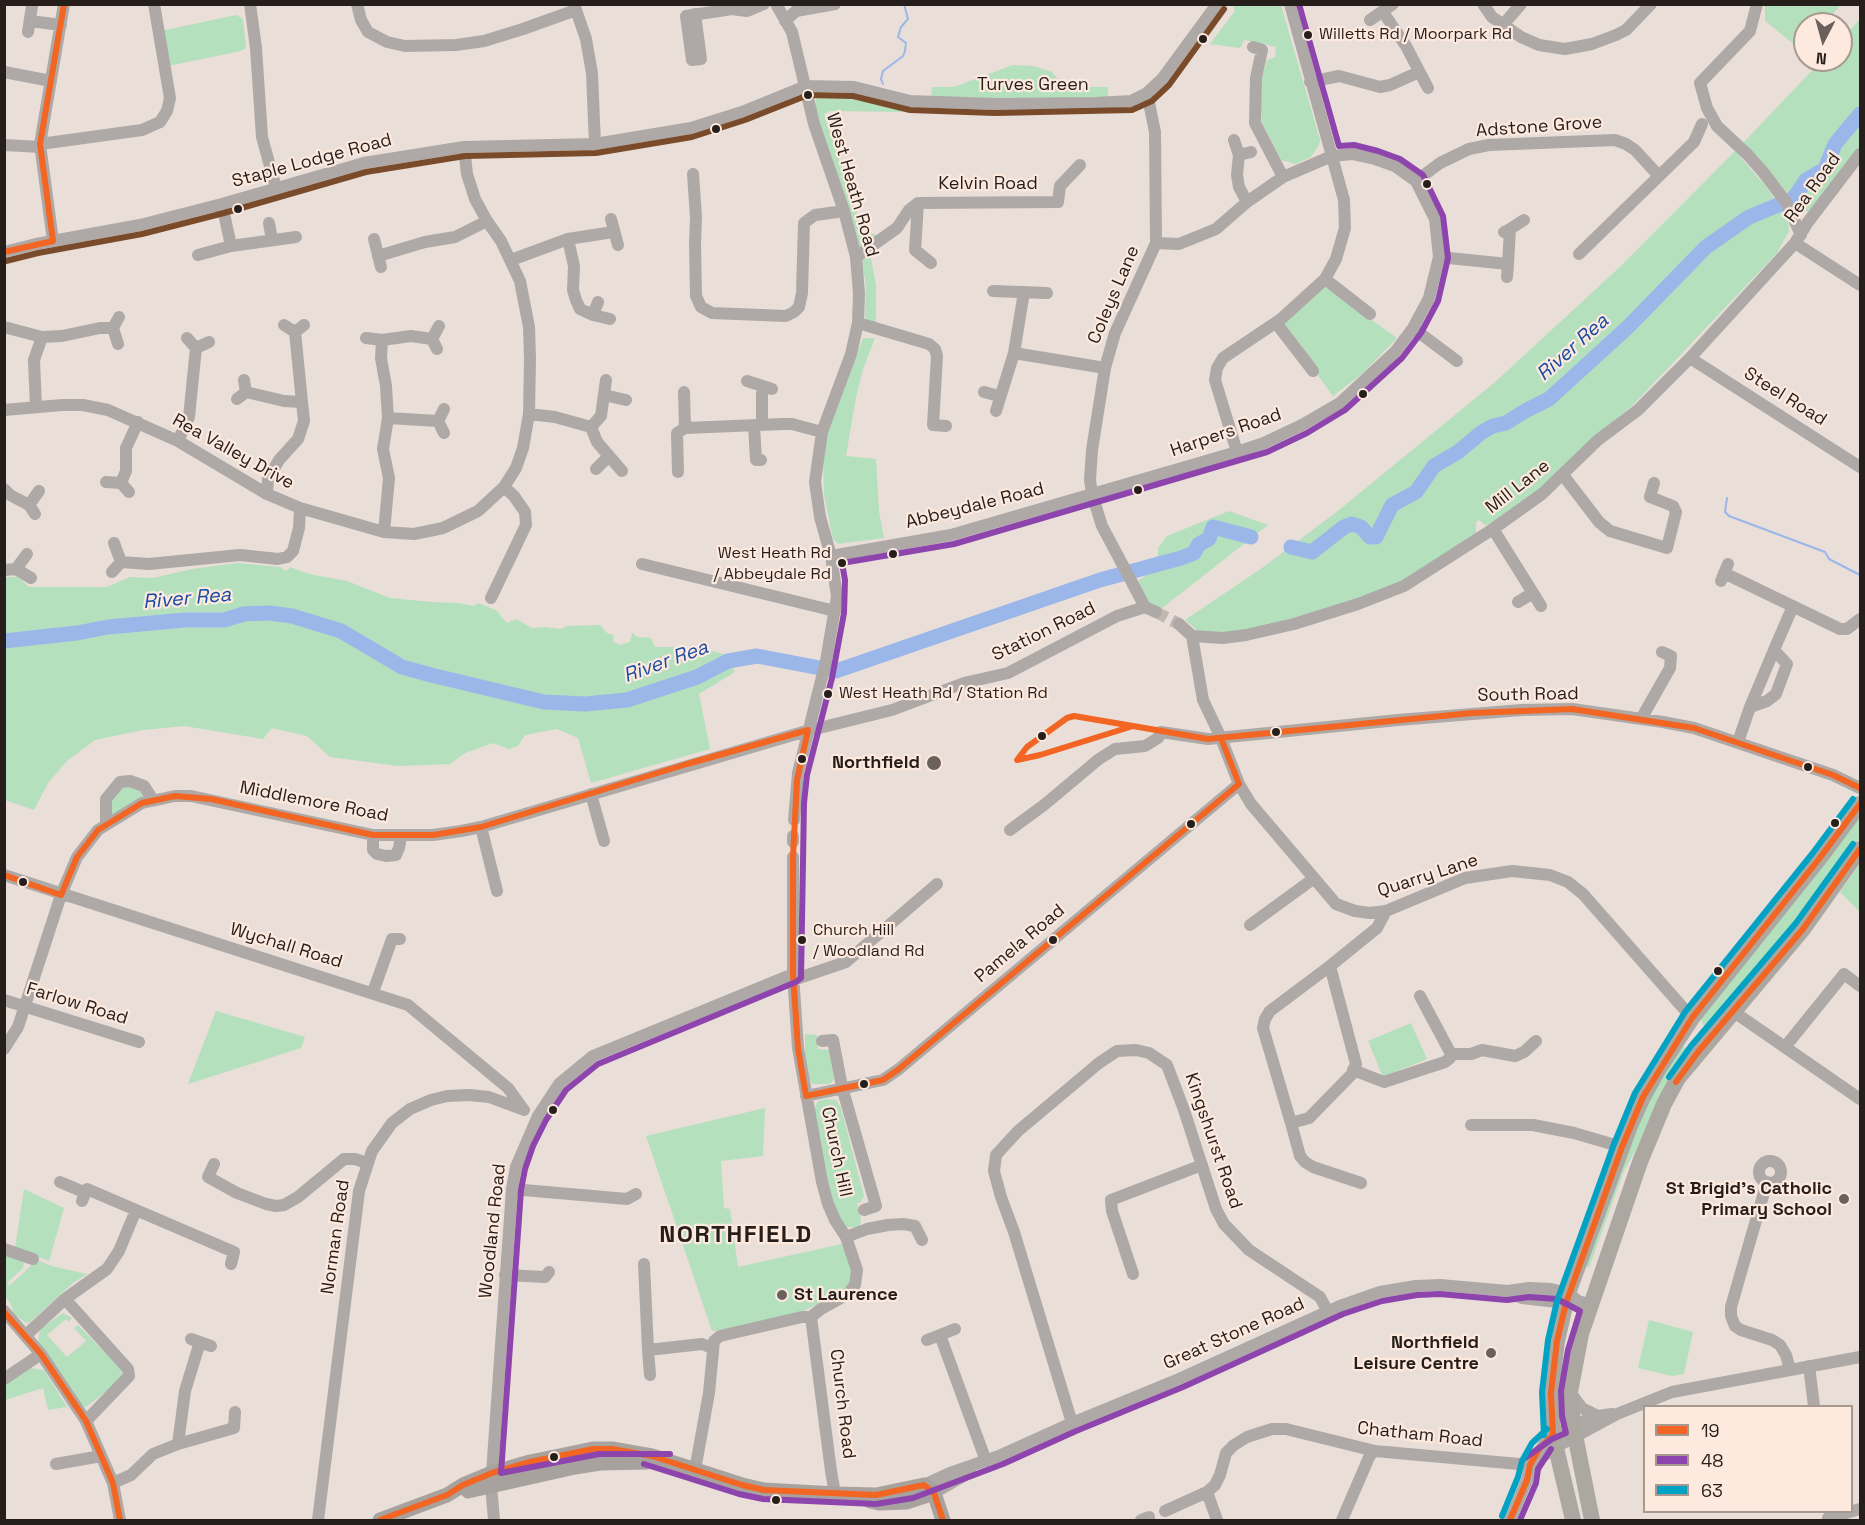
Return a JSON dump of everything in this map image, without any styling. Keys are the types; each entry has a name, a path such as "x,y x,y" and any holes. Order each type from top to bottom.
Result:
{"highway":[{"path":"1592,1521 1574,1431 1570,1392 1581,1334 1576,1300 1622,1148 1643,1097 1692,1018 1860,804"},
{"path":"1573,1521 1554,1441 1551,1393 1557,1341 1640,1162 1664,1104 1678,1078 1803,928 1860,849"},
{"path":"1692,1018 1701,1030 1715,1033"},
{"path":"1678,1039 1690,1043 1698,1052"}],"main road":[{"path":"380,1521 447,1495 463,1485 491,1479 530,1462 592,1449 631,1451 764,1490 836,1494 879,1503 906,1502 927,1492"},
{"path":"927,1492 935,1521"},
{"path":"927,1492 943,1521"}],"street":[{"path":"53,241 40,145 64,4"},
{"path":"4,145 40,145 142,130 160,122 167,111 170,98 154,4"},
{"path":"250,4 256,48 262,137 276,188"},
{"path":"357,4 361,20 368,32 387,42 405,46 456,45 484,40 523,29 575,7 586,39 592,73 595,144"},
{"path":"695,14 732,9 747,11 764,4"},
{"name":"West Heath Road","path":"776,4 792,32 816,131 844,211 856,257 859,284 858,323 851,354 822,432 815,482 820,517 836,581 835,611 826,661 808,730"},
{"path":"785,21 796,11 835,4"},
{"name":"Turves Green","path":"806,86 854,87 910,101 995,104 1131,101 1147,93 1162,79 1217,4"},
{"path":"1237,452 1215,380 1217,368 1223,358 1276,323 1325,279 1336,259 1345,228 1344,200 1290,4"},
{"path":"1370,20 1394,4"},
{"path":"1483,4 1492,17 1521,37 1539,45 1565,49 1606,40 1626,30 1651,4"},
{"path":"1503,25 1521,4"},
{"path":"1757,4 1750,31 1700,83 1707,108 1717,126 1748,154 1785,202 1798,239 1860,285"},
{"path":"32,6 29,26 61,25"},
{"path":"1383,12 1406,46 1428,88"},
{"path":"1263,49 1256,78 1255,123 1283,177"},
{"path":"4,72 51,81"},
{"path":"1310,82 1339,76 1380,87 1419,72"},
{"name":"Staple Lodge Road","path":"4,252 140,225 364,163 464,147 595,144 691,128 742,112 806,86"},
{"name":"Coleys Lane","path":"1147,93 1155,132 1156,243 1115,333 1105,368 1092,450 1090,480 1102,526 1129,578 1150,609"},
{"path":"1577,237 1583,250 1694,142 1702,124"},
{"path":"1234,140 1245,153 1238,181 1247,202"},
{"name":"Adstone Grove","path":"1416,181 1440,163 1469,149 1489,145 1615,140 1635,150 1659,176"},
{"name":"Rea Valley Drive","path":"4,411 83,405 108,410 178,441 267,494 300,508 384,532 414,534 443,528 478,511 504,486 516,468 524,448 529,414 529,327 520,281 512,260 475,199 464,147"},
{"path":"1156,243 1179,244 1216,229 1247,202 1283,177 1332,156 1352,154 1375,159 1395,166 1416,181"},
{"name":"Rea Road","path":"1798,239 1808,222 1860,154"},
{"name":"Kelvin Road","path":"856,257 870,250 897,228 909,210 918,203 1058,207 1060,186 1080,165"},
{"path":"693,174 696,217 696,296 701,307 712,313 786,316 794,312 799,307 802,293 804,223 815,215 844,211"},
{"name":"Harpers Road","path":"1092,494 1264,443 1340,403 1395,352 1413,328 1429,298 1439,257 1435,219 1416,181"},
{"name":"Kelvin Road","path":"918,203 915,250 931,263"},
{"path":"222,204 231,246"},
{"path":"1507,277 1507,230 1524,220"},
{"path":"374,239 380,262 425,242 456,237 487,221"},
{"path":"269,223 272,240"},
{"path":"512,260 568,239 612,226 618,245"},
{"path":"198,255 231,246 296,237"},
{"path":"568,239 574,266 573,290 580,309 610,319"},
{"name":"Mill Lane","path":"1192,636 1223,638 1246,635 1294,624 1358,604 1404,586 1493,529 1542,494 1598,440 1638,410 1690,358 1798,239"},
{"path":"1439,257 1508,264"},
{"path":"1325,279 1370,314"},
{"path":"993,291 1047,292"},
{"path":"996,411 1014,353 1024,292"},
{"path":"593,315 598,302"},
{"path":"4,327 42,337 62,336 116,323 117,344"},
{"path":"858,323 928,344 935,349 937,356 933,425 946,426"},
{"path":"1276,323 1312,371"},
{"path":"267,494 268,479 279,460 298,439 304,421 294,327"},
{"path":"366,338 382,340 411,336 435,344 439,327"},
{"path":"1413,328 1456,362"},
{"path":"36,407 34,360 42,337"},
{"path":"178,441 189,417 196,348 188,338"},
{"path":"382,340 381,358 388,418 383,449 389,478 384,532"},
{"path":"196,348 209,342"},
{"path":"1014,353 1105,368"},
{"name":"Steel Road","path":"1690,358 1860,466"},
{"path":"591,427 601,416 606,380"},
{"path":"747,381 768,388 762,394 758,425 756,460 761,460"},
{"path":"242,390 284,401 302,402"},
{"path":"684,392 685,428"},
{"path":"984,392 999,396"},
{"path":"604,395 626,400"},
{"path":"438,421 444,409"},
{"path":"529,414 555,417 591,427"},
{"path":"388,418 438,421"},
{"path":"438,421 444,433"},
{"path":"106,482 125,487 126,448 138,422"},
{"path":"677,473 677,434 685,428 792,424 822,432"},
{"path":"591,427 597,442 622,471"},
{"path":"596,469 608,457"},
{"path":"1563,475 1599,522 1610,531 1666,553 1676,512 1672,506 1650,496 1654,483"},
{"path":"491,599 526,525 525,512 504,486"},
{"path":"4,489 32,510 39,491"},
{"name":"Abbeydale Road","path":"831,556 951,535 1092,494"},
{"path":"121,562 149,564 240,555 287,557 293,550 296,539 300,508"},
{"path":"1493,529 1541,606"},
{"path":"114,543 121,562"},
{"path":"27,554 10,570 31,578"},
{"path":"112,572 121,562"},
{"path":"642,564 835,611"},
{"path":"1725,573 1848,633 1860,619"},
{"path":"1518,602 1533,593"},
{"path":"1738,742 1750,707 1794,606"},
{"name":"Station Road","path":"808,730 892,710 964,683 1008,673 1117,616 1150,609"},
{"path":"1179,624 1192,636"},
{"name":"Quarry Lane","path":"1192,636 1203,700 1239,784 1251,804 1336,904 1346,909 1370,913 1386,911 1465,878 1512,871 1550,875 1568,882 1583,894 1692,1018"},
{"path":"1750,707 1767,701 1776,694 1787,664 1774,650"},
{"path":"1641,719 1670,668 1671,656 1662,652"},
{"name":"South Road","path":"1010,830 1099,759 1115,750 1145,746 1158,738 1161,732 1209,739 1522,710 1572,710 1694,728 1833,775 1860,788"},
{"path":"794,820 798,773 808,730"},
{"name":"Middlemore Road","path":"4,1049 18,1027 61,895 77,857 98,830 124,813 153,800 175,796 212,799 373,835 434,835 481,826 808,730"},
{"path":"105,825 106,799 120,782 144,786 153,800"},
{"name":"Pamela Road","path":"806,1096 883,1080 899,1069 1239,784"},
{"path":"591,794 604,841"},
{"path":"481,826 497,891"},
{"path":"373,835 373,850 377,854 386,856 396,855 401,836"},
{"name":"Church Hill","path":"793,857 793,977 798,1048 822,1182 835,1220 846,1237 858,1270 855,1285 848,1294 811,1317"},
{"name":"Wychall Road","path":"4,875 408,1005 508,1088 523,1109"},
{"path":"1250,925 1313,879"},
{"name":"Woodland Road","path":"494,1521 491,1479 512,1189 516,1167 538,1116 560,1084 593,1056 793,977 846,962 937,883"},
{"path":"1361,1183 1313,1167 1300,1156 1263,1028 1270,1011 1377,928 1386,911"},
{"path":"373,992 392,939 400,939"},
{"path":"1291,1123 1309,1118 1356,1064 1330,966"},
{"path":"1785,1047 1844,974 1860,986"},
{"path":"1420,996 1451,1054"},
{"name":"Farlow Road","path":"4,1000 139,1042"},
{"path":"1734,1012 1860,1100"},
{"path":"822,1041 833,1040 842,1087 876,1206 864,1210"},
{"path":"1451,1054 1471,1054 1482,1050 1515,1056 1524,1052 1536,1041"},
{"name":"Kingshurst Road","path":"1072,1423 994,1171 996,1155 1018,1131 1099,1063 1117,1051 1136,1050 1149,1053 1167,1065 1216,1209 1224,1224 1234,1237 1249,1250 1320,1297 1328,1311"},
{"path":"1353,1070 1384,1082 1445,1062 1451,1054"},
{"name":"Norman Road","path":"318,1521 358,1191 377,1141 392,1123 410,1109 447,1096 489,1097 538,1116"},
{"path":"1471,1125 1533,1125 1574,1133 1622,1148"},
{"path":"214,1164 208,1177 237,1193 276,1206 284,1205 298,1197 344,1160 367,1163"},
{"path":"1132,1274 1112,1211 1111,1200 1202,1165"},
{"path":"60,1182 84,1197 87,1190 234,1252 231,1264"},
{"path":"1767,1182 1731,1307 1731,1316 1735,1326 1741,1330 1762,1336 1780,1345 1786,1355 1790,1370"},
{"path":"512,1189 627,1199 636,1194"},
{"path":"26,1335 65,1299 107,1269 119,1251 136,1210"},
{"path":"846,1237 888,1224 903,1224 915,1226 922,1240"},
{"path":"4,1249 33,1259"},
{"path":"644,1264 650,1375"},
{"path":"505,1275 547,1278"},
{"name":"Great Stone Road","path":"927,1492 986,1461 1072,1423 1179,1379 1328,1311 1380,1292 1440,1285 1508,1291 1522,1298 1576,1300"},
{"path":"65,1299 128,1369 129,1376 86,1421"},
{"path":"4,1311 41,1353 86,1421 113,1483 120,1521"},
{"path":"695,1470 709,1393 714,1341 720,1336 802,1317 811,1317"},
{"name":"Church Road","path":"811,1317 831,1472 836,1494"},
{"path":"927,1340 955,1329"},
{"path":"940,1335 986,1461"},
{"path":"178,1444 185,1391 201,1342"},
{"path":"648,1350 702,1344 712,1348"},
{"path":"4,1379 41,1353"},
{"path":"1510,1521 1527,1480 1530,1465 1539,1449 1574,1431 1672,1392 1860,1357"},
{"path":"1809,1366 1814,1405"},
{"path":"1570,1392 1582,1408 1598,1416"},
{"path":"113,1483 131,1474 153,1454 178,1444 234,1428 235,1412"},
{"path":"1574,1431 1598,1416 1617,1414"},
{"name":"Chatham Road","path":"1207,1492 1215,1485 1220,1475 1226,1453 1247,1437 1272,1428 1286,1429 1375,1451 1530,1465"},
{"path":"1342,1521 1370,1455 1375,1451"},
{"path":"56,1464 101,1455"},
{"path":"1166,1511 1207,1492 1217,1521"},
{"path":"1828,1517 1844,1513"}],"green space":[{"path":"1765,4 1841,5 1834,12 1793,12 1793,43 1765,21"},
{"path":"1234,5 1281,5 1320,140 1311,157 1295,164 1281,160 1262,123 1260,98 1262,78 1267,60 1275,57 1276,47 1244,40 1239,48 1210,44 1235,11"},
{"path":"236,15 243,19 246,48 168,66 161,31"},
{"path":"1860,19 1860,147 1808,212 1800,207 1743,143 1811,72 1853,72 1853,27"},
{"path":"1013,65 1033,66 1052,72 1064,87 1108,87 1108,100 931,99 932,87 954,87"},
{"path":"823,92 856,95 906,109 905,112 831,111 824,114 863,231 880,236 859,249 823,142 815,105 816,99"},
{"path":"1735,151 1764,184 1788,217 1789,231 1777,253 1632,406 1588,443 1556,478 1490,525 1485,525 1479,520 1476,522 1476,534 1413,577 1298,621 1214,634 1198,631 1185,620 1262,568 1339,510 1494,383 1622,265"},
{"path":"870,253 876,285 876,326 866,320 865,316 866,285 862,259"},
{"path":"1324,286 1397,338 1363,373 1333,396 1281,325"},
{"path":"863,338 875,338 863,369 856,397 846,456 876,459 879,511 884,538 838,544 833,539 824,495 823,455 827,434"},
{"path":"1229,511 1268,525 1161,609 1147,603 1136,583 1146,575 1147,561 1158,556 1158,548 1167,536"},
{"path":"237,563 280,567 286,571 290,567 309,574 347,581 390,598 474,606 478,603 496,610 507,623 516,619 532,628 561,629 567,626 600,625 607,633 613,635 614,642 620,645 630,642 631,632 637,637 651,638 655,647 674,647 686,652 690,645 724,654 735,672 699,694 710,749 591,783 578,738 557,729 525,735 518,746 509,749 493,743 465,753 450,764 398,766 330,757 307,736 272,728 263,739 184,726 143,730 95,740 67,761 48,783 34,810 5,800 5,577 18,577 29,587 107,587 130,577 153,578 192,569"},
{"path":"125,786 144,792 146,797 109,817 108,800"},
{"path":"1860,811 1860,837 1781,943 1709,1027 1704,1026 1699,1015"},
{"path":"1860,863 1860,912 1840,892"},
{"path":"216,1011 305,1037 301,1048 188,1084"},
{"path":"1411,1023 1427,1059 1383,1077 1368,1041"},
{"path":"805,1034 817,1035 818,1049 829,1050 834,1079 830,1084 812,1084 805,1071"},
{"path":"1686,1047 1689,1055 1624,1171 1589,1268 1583,1265 1628,1143 1676,1048"},
{"path":"836,1100 841,1108 864,1196 861,1202 857,1203 861,1218 860,1227 846,1227 838,1218 826,1184 813,1111 818,1101"},
{"path":"765,1108 763,1156 721,1161 724,1208 730,1209 738,1267 842,1244 853,1275 851,1284 844,1292 783,1319 712,1331 646,1136"},
{"path":"24,1189 64,1208 49,1261 15,1248"},
{"path":"4,1253 23,1259 24,1263 23,1268 7,1283 9,1286 37,1260 87,1274 26,1323 15,1315 5,1296"},
{"path":"63,1313 72,1318 69,1322 66,1319 47,1335 67,1357 86,1341 74,1328 78,1325 120,1368 122,1373 117,1383 86,1407 80,1406 38,1342 40,1329"},
{"path":"1649,1320 1693,1332 1684,1374 1672,1376 1638,1368"},
{"path":"31,1368 44,1370 67,1407 48,1410 43,1388 5,1400 4,1384"}],"waterway":[{"path":"883,84 881,79 883,71 903,56 905,51 906,43 898,37 901,27 908,19 904,4"},
{"name":"River Rea","path":"1291,547 1312,552 1344,527 1352,524 1361,527 1370,537 1376,537 1392,505 1416,492 1434,466 1458,452 1482,432 1506,423 1549,399 1628,327 1706,247 1749,217 1793,199 1806,180 1825,169 1835,144 1860,114"},
{"path":"1727,498 1725,512 1729,516 1825,552 1829,559 1860,575"},
{"name":"River Rea","path":"4,641 77,633 108,627 185,620 224,620 244,614 269,613 292,616 341,631 402,667 544,702 585,704 627,700 697,677 728,661 757,656 836,671 1100,580 1181,558 1194,553 1199,544 1209,539 1213,527 1251,537"}],"tunnel":[{"path":"1156,612 1179,624"}],"transit line":[{"name":"19","path":"4,252 53,241 40,144 64,4"},
{"name":"48","path":"670,1454 599,1454 501,1473 521,1190 533,1146 546,1120 566,1090 598,1064 801,978 804,803 807,775 832,678 844,613 845,580 842,563 954,544 1267,452 1307,433 1345,410 1402,358 1421,333 1438,301 1448,258 1443,216 1423,175 1400,159 1354,145 1339,146 1299,4"},
{"path":"6,261 142,234 366,172 465,156 596,153 692,137 745,120 808,95 853,96 910,110 995,113 1132,110 1152,101 1169,85 1224,9"},
{"name":"19","path":"1133,726 1208,739 1472,713 1572,709 1694,728 1833,775 1860,788"},
{"name":"19","path":"1074,716 1133,726 1017,760 1027,747 1067,718 1074,716"},
{"name":"19","path":"4,875 61,895 77,857 98,830 142,803 175,796 211,799 373,835 433,835 481,827 687,764 808,730 797,780 793,857 793,974 798,1048 806,1096 883,1080 899,1069 1239,784 1221,738"},
{"name":"63","path":"1544,1435 1542,1392 1548,1340 1557,1301 1635,1093 1685,1012 1812,854 1853,799"},
{"name":"19","path":"1510,1520 1527,1480 1530,1465 1539,1449 1553,1435 1551,1393 1557,1341 1566,1303 1622,1147 1643,1097 1692,1018 1860,804"},
{"name":"63","path":"1669,1077 1691,1046 1796,923 1853,844"},
{"name":"19","path":"1676,1082 1698,1052 1803,929 1860,849"},
{"name":"48","path":"644,1464 739,1494 763,1499 876,1504 913,1498 1003,1464 1183,1387 1343,1314 1382,1301 1440,1294 1507,1300 1529,1297 1557,1299 1580,1311 1568,1350 1561,1391 1562,1416 1566,1433 1552,1439 1525,1458"},
{"name":"19","path":"4,1312 41,1354 86,1421 113,1483 120,1520"},
{"name":"63","path":"1502,1516 1522,1461 1532,1443 1547,1429"},
{"name":"19","path":"380,1520 447,1495 463,1485 492,1473 530,1462 593,1449 612,1449 652,1456 764,1490 876,1495 924,1485 934,1493 943,1520"},
{"name":"48","path":"1520,1520 1536,1483 1538,1469 1551,1449"}],"place":[{"name":"Willetts Rd / Moorpark Rd","path":"1308,35"},
{"name":"West Heath Rd / Abbeydale Rd","path":"842,563"},
{"name":"West Heath Rd / Station Rd","path":"828,694"},
{"name":"Northfield","path":"934,763"},
{"name":"Church Hill / Woodland Rd","path":"802,940"},
{"name":"St Brigid's Catholic Primary School","path":"1844,1199"},
{"name":"St Laurence","path":"782,1295"},
{"name":"Northfield Leisure Centre","path":"1491,1353"}],"district":[{"name":"NORTHFIELD","path":"736,1235"}]}
